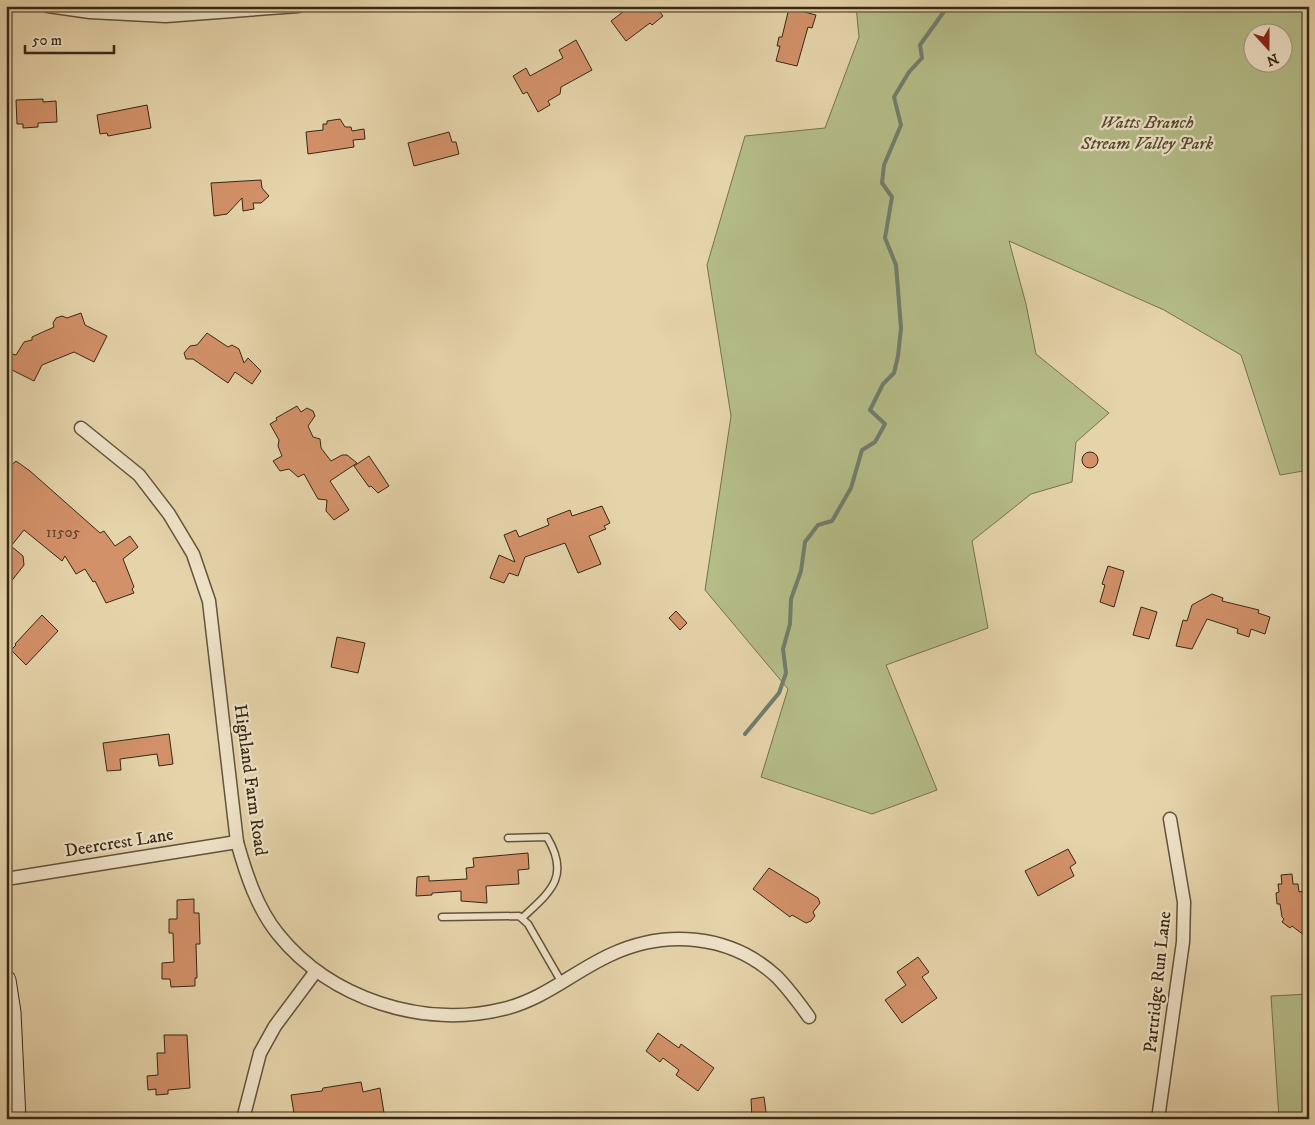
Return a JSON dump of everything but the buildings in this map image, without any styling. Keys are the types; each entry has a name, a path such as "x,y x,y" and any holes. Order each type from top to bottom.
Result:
{"main road":[{"path":"6,980 11,1012 16,1119"}],"street":[{"path":"48,6 90,12 166,16 298,6"},
{"name":"Highland Farm Road","path":"81,428 139,475 169,514 193,554 209,603 237,842 255,895 277,933 296,955 316,971 353,993 429,1016 466,1016 503,1009 536,999 610,955 649,940 676,938 709,942 744,954 775,975 792,993 809,1017"},
{"name":"Partridge Run Lane","path":"1158,1119 1183,942 1184,902 1170,819"},
{"name":"Deercrest Lane","path":"6,880 237,842"},
{"path":"243,1119 260,1053 275,1026 316,971"}],"lane":[{"path":"508,838 547,837 556,851 558,868 554,886 522,918"},
{"path":"442,917 519,916 528,924 562,983"}],"green space":[{"name":"Watts Branch Stream Valley Park","path":"856,6 1309,6 1309,470 1280,475 1241,355 1164,310 1009,241 1026,304 1036,354 1109,413 1076,442 1072,482 1031,494 972,541 988,628 886,665 937,790 872,814 761,777 788,689 705,590 731,416 707,265 745,136 825,128 859,37"},
{"path":"1309,994 1309,1119 1279,1119 1271,996"}],"waterway":[{"path":"745,734 779,693 786,673 783,649 790,624 791,599 801,571 805,542 818,525 832,521 851,488 862,450 875,442 885,424 870,410 883,384 894,373 901,328 896,265 885,238 892,197 882,183 884,165 901,125 894,97 909,72 922,58 920,45 948,6"}]}
